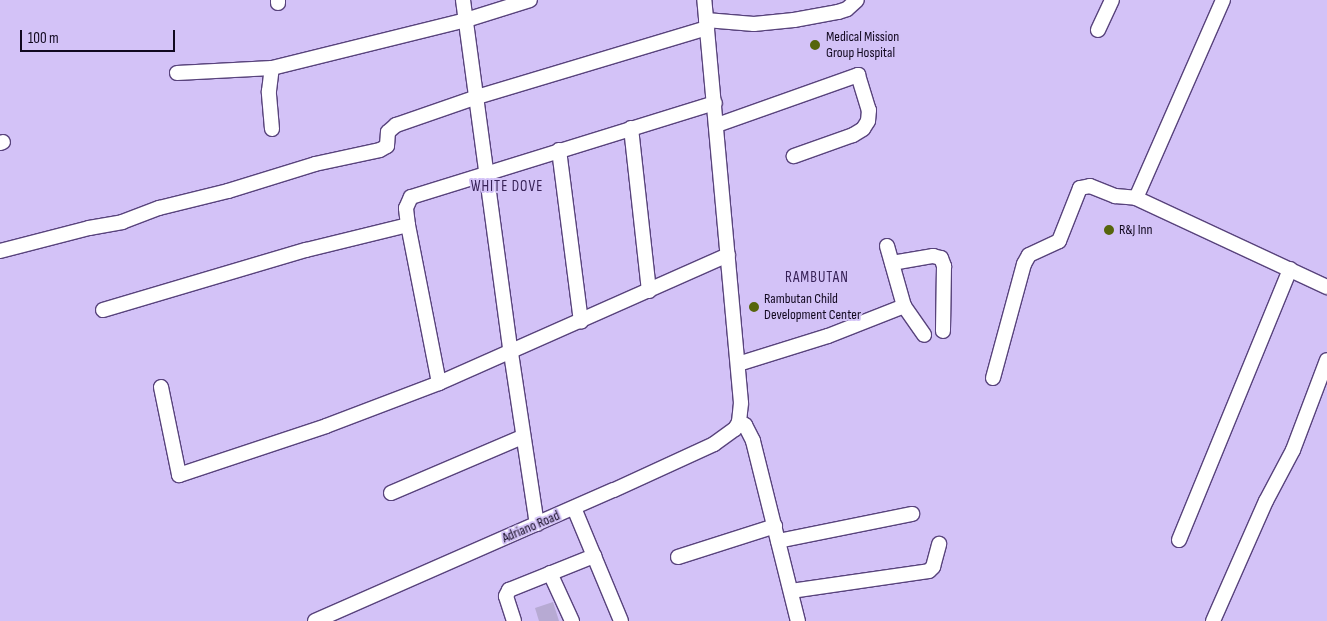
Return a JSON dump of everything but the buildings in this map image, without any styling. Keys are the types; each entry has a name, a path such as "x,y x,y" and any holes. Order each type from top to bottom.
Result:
{"street":[{"path":"463,0 510,354 537,524"},
{"path":"176,73 272,68 466,20 530,0"},
{"path":"704,0 738,364 741,403 739,422 744,426 753,441 798,621"},
{"path":"0,251 89,228 122,222 166,206 228,191 315,164 380,150 388,146 388,132 396,125 477,97 707,24 754,24 794,20 838,12 847,9 857,0"},
{"path":"1098,30 1112,0"},
{"path":"1136,198 1223,0"},
{"path":"272,68 269,91 272,128"},
{"path":"717,124 858,75 868,110 868,121 863,129 853,135 794,156"},
{"path":"439,384 408,225 406,208 407,202 411,197 559,150 715,104"},
{"path":"631,128 649,291"},
{"path":"559,150 581,322"},
{"path":"993,378 1026,258 1032,253 1059,241 1080,188 1090,186 1116,196 1136,198 1327,287"},
{"path":"103,310 306,250 408,225"},
{"path":"887,246 904,306 924,335"},
{"path":"161,387 179,475 326,426 439,384 510,354 728,255"},
{"path":"892,263 933,256 942,258 944,266 943,331"},
{"path":"1179,540 1290,269"},
{"path":"738,364 828,336 904,306"},
{"path":"1213,621 1266,501 1293,450 1327,360"},
{"name":"Adriano Road","path":"315,621 574,508 723,439 730,435 739,422"},
{"path":"391,493 522,437"},
{"path":"574,508 621,621"},
{"path":"778,540 912,514"},
{"path":"678,557 775,526"},
{"path":"791,591 929,571 933,567 940,544"},
{"path":"514,621 507,600 508,590 594,556"},
{"path":"550,573 572,621"}],"shaded area":[{"path":"553,602 559,621 539,621 535,608"}],"place":[{"name":"Medical Mission Group Hospital","path":"815,45"},
{"name":"R&J Inn","path":"1109,230"},
{"name":"Rambutan Child Development Center","path":"754,307"}],"district":[{"name":"WHITE DOVE","path":"507,187"},
{"name":"RAMBUTAN","path":"817,278"}]}
